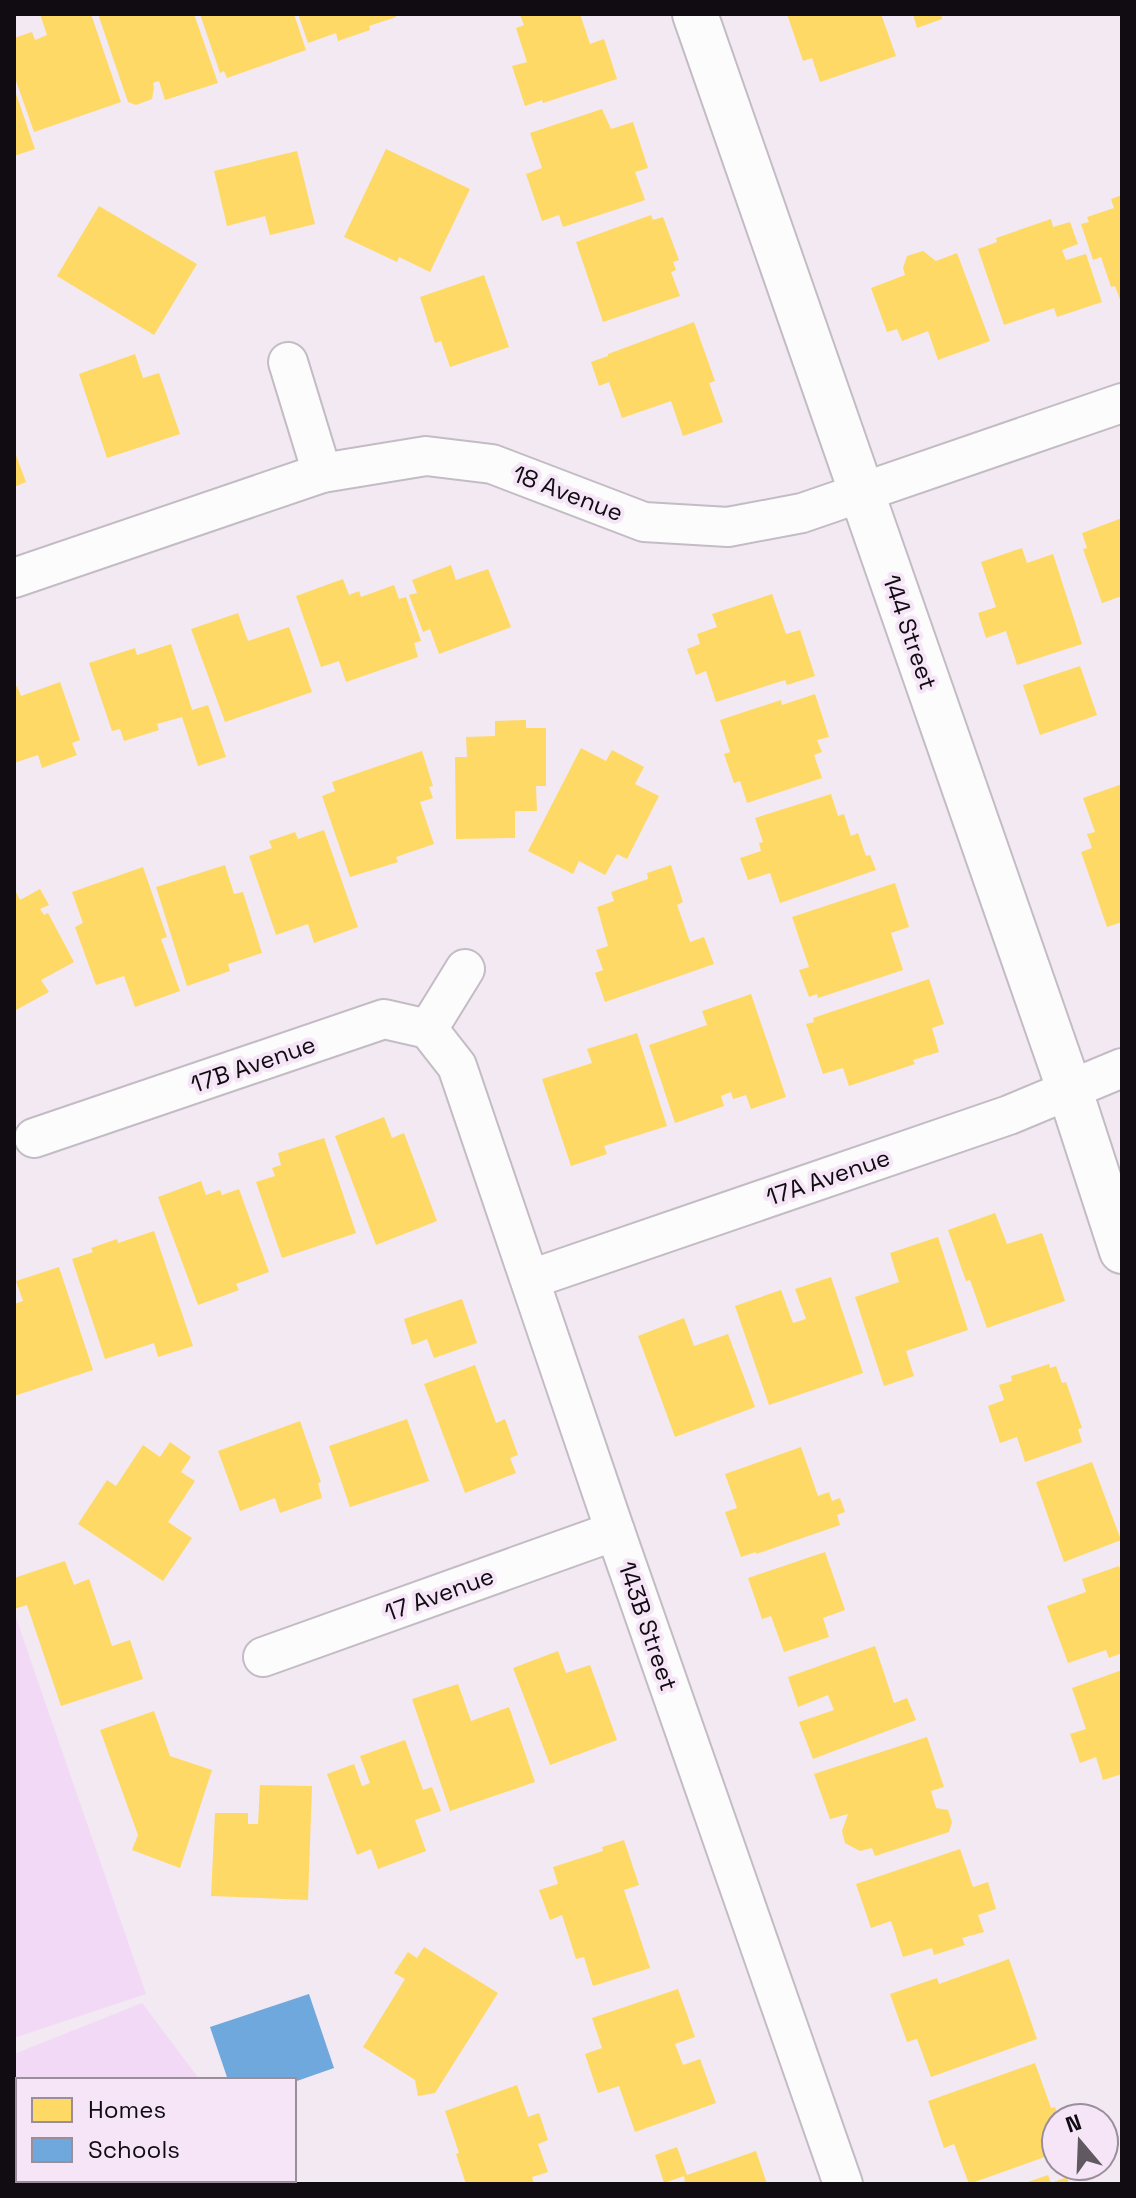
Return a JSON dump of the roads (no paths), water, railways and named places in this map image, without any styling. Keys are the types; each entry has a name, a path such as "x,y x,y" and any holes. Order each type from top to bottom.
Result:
{"street":[{"name":"144 Street","path":"695,14 1070,1091 1122,1251"},
{"path":"288,362 322,473"},
{"name":"18 Avenue","path":"14,578 322,473 426,456 492,464 644,522 728,527 802,513 1122,403"},
{"path":"428,1029 465,969"},
{"name":"17B Avenue","path":"34,1138 384,1019 428,1029"},
{"name":"143B Street","path":"428,1029 457,1066 615,1531 843,2184"},
{"name":"17A Avenue","path":"531,1279 1009,1115 1122,1068"},
{"name":"17 Avenue","path":"263,1657 615,1531"}]}
